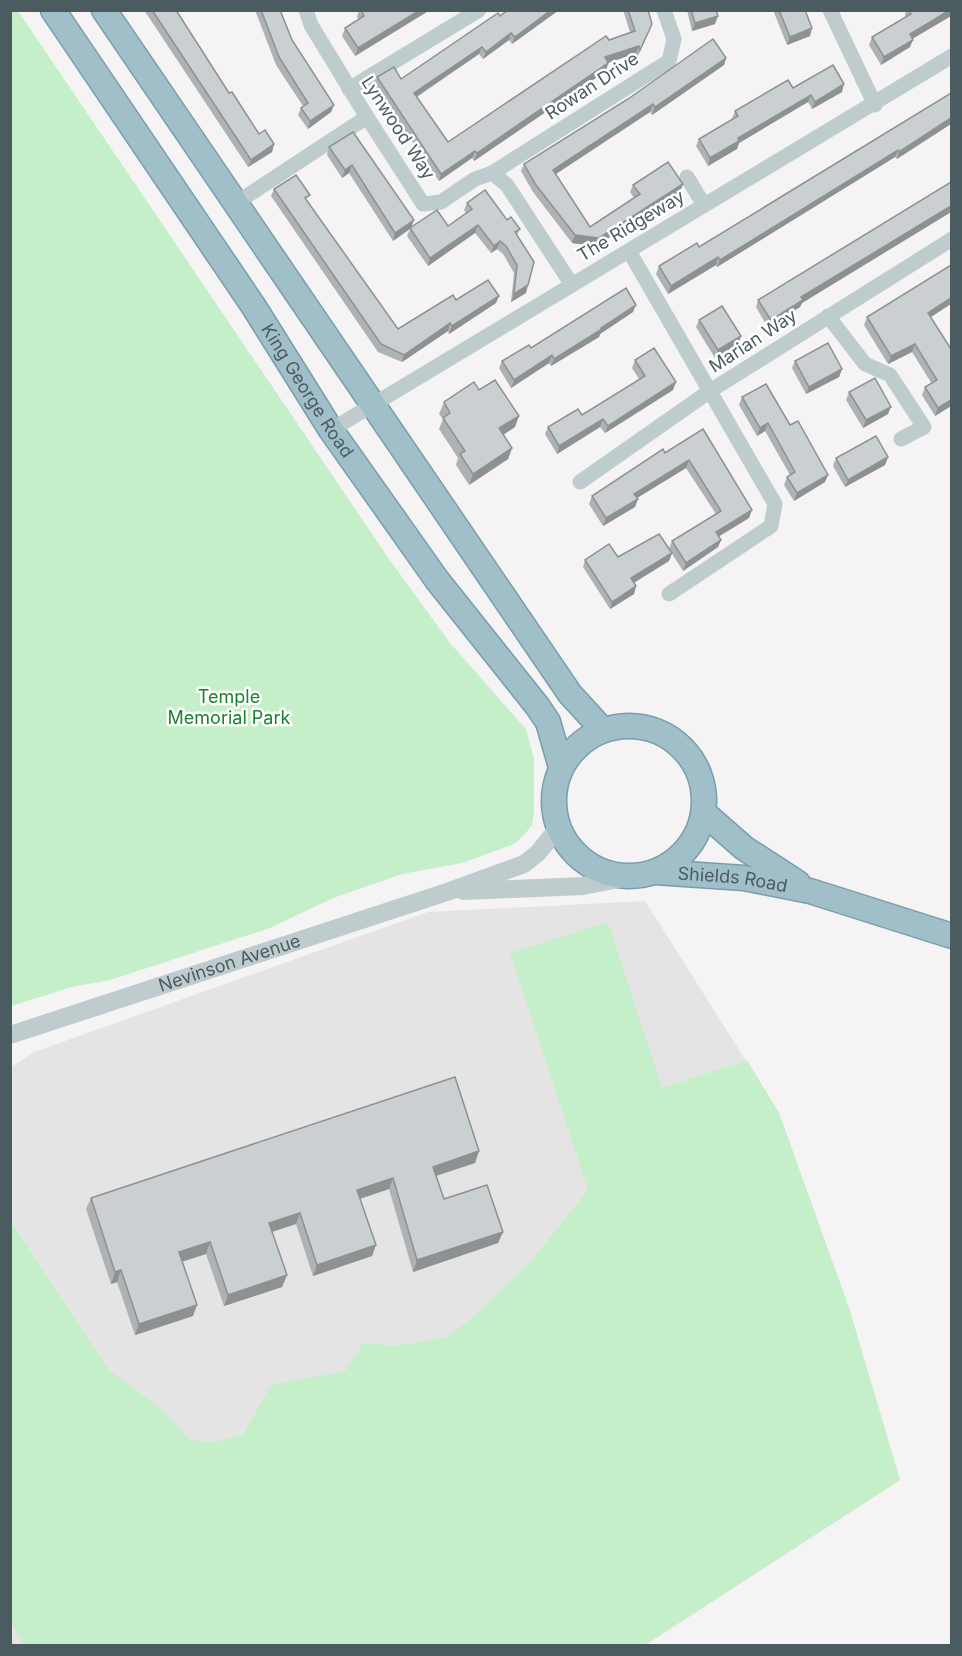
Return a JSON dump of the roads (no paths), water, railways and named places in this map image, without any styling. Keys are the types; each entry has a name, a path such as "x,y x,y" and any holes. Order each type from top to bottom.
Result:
{"highway":[{"name":"King George Road","path":"53,10 254,307 331,430 437,580 538,707 548,722 561,767"},
{"path":"104,10 570,694 603,730"},
{"path":"629,725 654,729 677,742 694,762 703,787 704,813 698,832 687,849 672,863 655,872 629,877 606,873 586,864 569,848 558,828 553,808 554,787 561,767 572,751 586,739 603,730 629,725"},
{"name":"Shields Road","path":"704,813 744,848 810,891"},
{"name":"Shields Road","path":"655,872 744,878 810,891 951,936"}],"street":[{"name":"Lynwood Way","path":"306,10 311,25 349,89 423,204 441,202 475,179 492,173"},
{"path":"349,89 479,10"},
{"name":"Rowan Drive","path":"492,173 669,61 674,39 664,10"},
{"path":"830,10 875,105"},
{"name":"The Ridgeway","path":"331,430 875,105 951,56"},
{"path":"236,203 367,117"},
{"path":"492,173 507,185 572,285"},
{"path":"687,177 705,205"},
{"name":"Marian Way","path":"580,482 710,392 951,239"},
{"path":"629,251 775,504 771,526 669,594"},
{"path":"828,316 865,364 891,375 915,411 924,427 901,439"},
{"name":"Nevinson Avenue","path":"10,1035 447,892 524,864 538,853 558,828"},
{"name":"Nevinson Avenue","path":"447,892 583,886 629,877"}],"park label":[{"name":"Temple Memorial Park","path":"229,707"}]}
